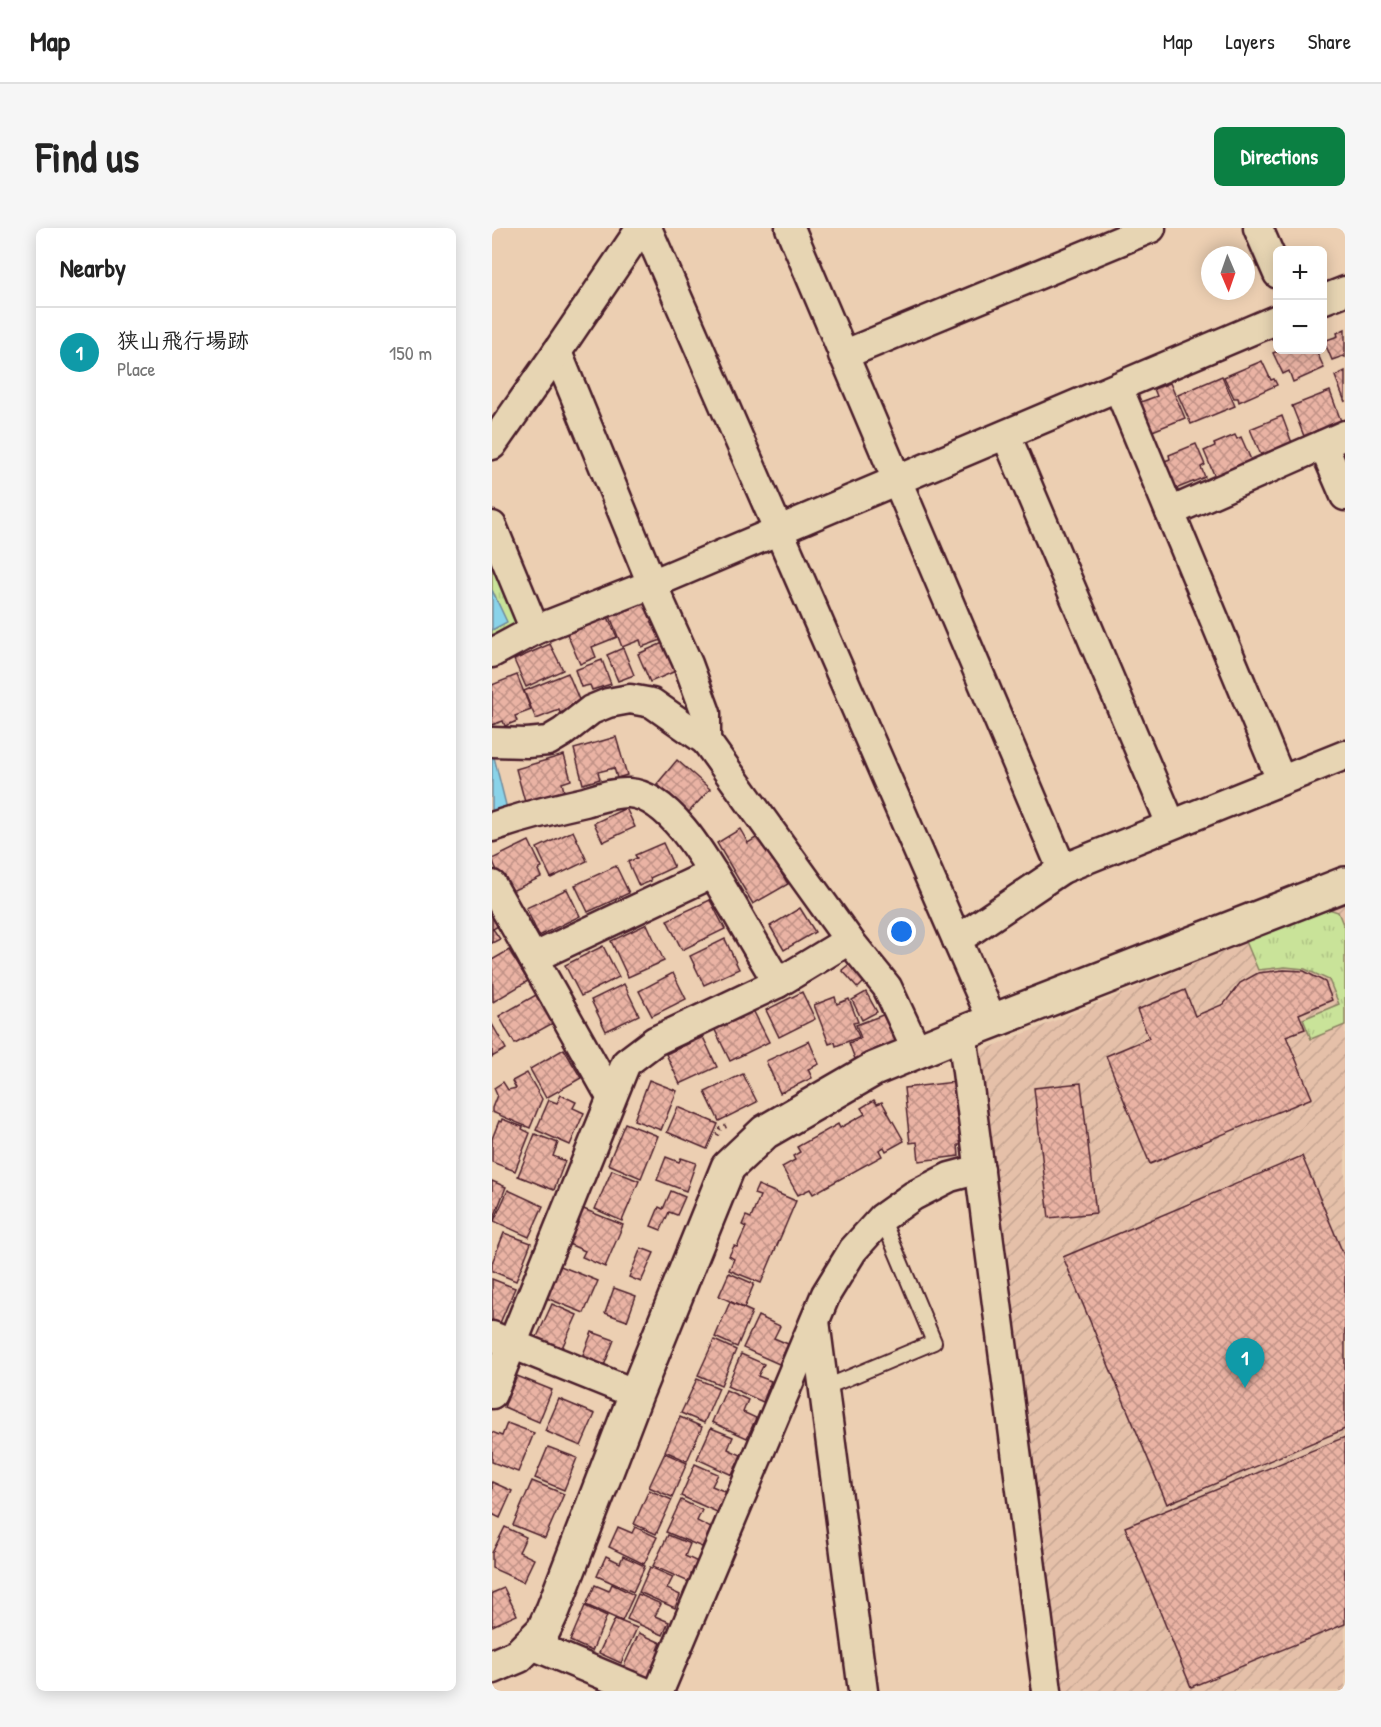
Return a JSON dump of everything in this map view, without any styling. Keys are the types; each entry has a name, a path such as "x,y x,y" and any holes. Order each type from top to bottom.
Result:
{"street":[{"path":"492,445 641,228"},
{"path":"647,228 993,1022"},
{"path":"843,355 1151,228"},
{"path":"1258,228 1273,262"},
{"path":"797,230 843,355 1062,869"},
{"path":"1327,298 1345,291"},
{"path":"492,653 535,630 652,584 1273,321"},
{"path":"557,352 652,584 688,664 706,713 706,741"},
{"path":"1118,387 1281,780"},
{"path":"1006,435 1171,824"},
{"path":"1170,512 1334,440 1345,496"},
{"path":"492,526 535,630"},
{"path":"492,742 548,741 591,710 608,703 630,699 652,703 706,741 849,940 887,987 917,1051"},
{"path":"957,940 1062,869 1345,755"},
{"path":"492,827 613,795 630,793 648,798 663,808 680,825 701,852 778,983"},
{"path":"533,958 713,873"},
{"path":"492,885 611,1096"},
{"path":"492,1666 518,1656 543,1631 728,1167 765,1132 874,1069 1345,885"},
{"path":"492,1394 502,1340 626,1063 655,1041 778,983 849,940"},
{"path":"962,1033 1047,1691"},
{"path":"659,1691 826,1293 853,1250 882,1218 913,1196 950,1177 980,1169"},
{"path":"815,1319 862,1691"},
{"path":"502,1340 636,1394"},
{"path":"530,1644 642,1691"}],"lane":[{"path":"824,1388 934,1342 882,1218"}],"shaded area":[{"path":"1345,902 1345,1691 1056,1691 974,1054"}],"green space":[{"path":"492,557 517,619 516,624 492,640 492,630 506,622 492,590"},
{"path":"1323,907 1338,912 1345,929 1345,1025 1311,1039 1303,1019 1339,1004 1329,980 1305,969 1285,967 1258,970 1245,939"}],"water":[{"path":"492,590 507,622 492,630"},
{"path":"492,757 494,757 508,813 492,817"}],"building":[{"path":"1345,329 1345,357 1332,360 1327,348 1327,340 1338,336 1337,333"},
{"path":"1273,354 1318,354 1324,368 1293,382 1289,371 1283,374"},
{"path":"1262,361 1271,380 1274,379 1277,385 1239,402 1238,398 1234,398 1224,377"},
{"path":"1345,371 1345,402 1335,376"},
{"path":"1222,376 1235,406 1191,424 1178,395"},
{"path":"1170,383 1185,418 1150,432 1138,403 1157,396 1154,389"},
{"path":"1330,391 1341,421 1304,436 1292,406"},
{"path":"1282,416 1292,443 1261,455 1250,429"},
{"path":"1235,435 1237,439 1241,437 1252,462 1215,477 1204,451"},
{"path":"1196,444 1205,465 1201,467 1205,477 1173,490 1162,462 1170,459 1169,455"},
{"path":"652,599 667,638 642,647 640,640 622,647 610,616"},
{"path":"608,617 617,637 592,647 596,657 580,664 567,634"},
{"path":"665,642 678,670 650,682 638,654"},
{"path":"550,644 563,670 526,687 514,660"},
{"path":"623,648 634,675 618,681 607,655"},
{"path":"602,660 611,684 592,690 590,685 581,687 575,670"},
{"path":"568,673 580,702 570,706 571,709 560,713 559,710 536,719 524,691"},
{"path":"517,675 531,710 515,716 517,721 505,726 503,721 492,725 492,685"},
{"path":"616,737 627,775 617,778 614,768 598,772 600,779 583,784 574,749"},
{"path":"564,755 571,780 562,783 564,791 525,802 516,769"},
{"path":"677,760 710,789 689,812 657,784"},
{"path":"626,808 635,827 603,842 594,823"},
{"path":"740,829 748,843 759,836 788,884 753,904 717,843"},
{"path":"573,831 587,861 551,878 537,848"},
{"path":"529,841 542,868 538,870 541,877 512,891 509,885 504,887 492,859"},
{"path":"663,843 674,867 639,886 628,862 637,858 635,855"},
{"path":"616,866 629,893 588,912 575,885"},
{"path":"567,889 580,916 539,936 526,908"},
{"path":"710,900 725,929 682,950 667,920"},
{"path":"800,908 815,932 784,950 770,926"},
{"path":"492,911 500,925 493,929 500,939 492,943"},
{"path":"647,924 664,961 628,977 611,941"},
{"path":"725,939 739,969 704,985 690,956"},
{"path":"603,946 619,977 581,996 565,965"},
{"path":"509,950 528,981 493,1002 492,960"},
{"path":"852,962 867,979 858,988 842,970"},
{"path":"1284,970 1304,971 1325,982 1332,1000 1299,1014 1305,1029 1286,1036 1312,1098 1150,1164 1106,1056 1149,1038 1137,1010 1185,990 1195,1016 1224,1004 1240,983 1258,973"},
{"path":"673,973 686,999 652,1016 639,991"},
{"path":"624,984 639,1015 606,1031 591,1000"},
{"path":"802,992 815,1019 779,1037 766,1010"},
{"path":"866,992 877,1012 862,1020 852,1000"},
{"path":"536,995 553,1023 515,1044 499,1016"},
{"path":"835,997 837,1004 849,999 858,1022 853,1023 859,1037 836,1046 835,1042 829,1044 814,1005"},
{"path":"753,1010 769,1042 730,1061 714,1028"},
{"path":"888,1013 900,1042 855,1059 849,1043 861,1038 856,1025"},
{"path":"492,1024 506,1049 492,1057"},
{"path":"703,1037 717,1067 680,1084 666,1054"},
{"path":"809,1041 819,1064 808,1069 812,1078 780,1093 766,1061"},
{"path":"564,1049 581,1078 546,1098 530,1069"},
{"path":"527,1073 542,1099 530,1128 492,1112 497,1095 494,1088 503,1082 508,1090 516,1088 512,1081"},
{"path":"743,1074 757,1102 719,1121 705,1092"},
{"path":"649,1080 677,1091 661,1130 634,1120"},
{"path":"954,1082 961,1145 958,1145 959,1156 919,1161 917,1142 910,1143 904,1088"},
{"path":"1081,1083 1096,1213 1049,1218 1034,1088"},
{"path":"561,1095 576,1102 573,1108 584,1113 570,1145 536,1130 549,1100 557,1103"},
{"path":"874,1100 877,1104 882,1102 904,1141 886,1151 884,1147 879,1150 882,1156 813,1194 810,1189 798,1195 782,1167 795,1160 793,1156 800,1152 797,1147 838,1124 840,1128 865,1114 861,1108"},
{"path":"678,1107 718,1124 707,1149 667,1132"},
{"path":"502,1119 523,1127 522,1129 530,1133 515,1171 492,1162 492,1139"},
{"path":"625,1123 658,1136 641,1178 608,1164"},
{"path":"535,1134 558,1143 553,1156 565,1161 554,1190 518,1176"},
{"path":"1302,1156 1345,1258 1345,1429 1167,1504 1063,1257"},
{"path":"666,1157 679,1162 681,1158 696,1163 686,1191 657,1180"},
{"path":"612,1170 639,1181 622,1221 595,1209"},
{"path":"492,1181 506,1187 493,1220 492,1220"},
{"path":"758,1185 796,1201 761,1283 729,1270 734,1259 729,1256 734,1246 737,1247 746,1227 742,1225 746,1216 751,1218 760,1196 754,1194"},
{"path":"508,1190 543,1206 529,1237 494,1221"},
{"path":"671,1191 685,1197 677,1215 669,1212 661,1230 651,1226 659,1207 663,1209"},
{"path":"581,1208 623,1225 605,1267 582,1257 585,1251 566,1243"},
{"path":"504,1233 531,1243 516,1281 492,1271 492,1263"},
{"path":"641,1248 654,1253 641,1282 629,1277"},
{"path":"558,1265 598,1281 584,1313 544,1297"},
{"path":"729,1273 754,1284 744,1308 719,1296"},
{"path":"492,1279 515,1288 500,1323 492,1320"},
{"path":"614,1288 636,1296 627,1321 605,1313"},
{"path":"730,1302 752,1312 737,1347 715,1337"},
{"path":"552,1304 577,1315 561,1350 536,1339"},
{"path":"758,1316 780,1326 774,1338 788,1344 779,1364 743,1348"},
{"path":"592,1332 614,1340 602,1371 580,1362"},
{"path":"714,1340 736,1350 721,1385 698,1375"},
{"path":"741,1354 764,1364 758,1376 771,1381 763,1402 727,1386"},
{"path":"517,1376 552,1390 539,1422 504,1407"},
{"path":"697,1379 719,1388 704,1423 681,1413"},
{"path":"726,1390 748,1400 743,1412 756,1418 747,1438 712,1422"},
{"path":"559,1399 595,1414 581,1446 545,1431"},
{"path":"680,1417 702,1427 687,1461 665,1451"},
{"path":"507,1423 534,1433 518,1472 492,1462 492,1432 502,1436"},
{"path":"711,1428 733,1437 728,1449 741,1455 732,1475 697,1459"},
{"path":"1345,1437 1345,1624 1191,1687 1125,1527"},
{"path":"548,1447 577,1458 564,1490 535,1478"},
{"path":"665,1453 687,1463 672,1497 649,1487"},
{"path":"695,1464 718,1474 712,1486 726,1492 717,1512 681,1496"},
{"path":"532,1481 564,1494 545,1538 513,1525"},
{"path":"492,1482 512,1491 500,1518 492,1514"},
{"path":"649,1490 672,1500 656,1534 634,1524"},
{"path":"681,1500 702,1510 697,1521 711,1528 702,1547 666,1532"},
{"path":"505,1527 526,1537 519,1552 534,1559 523,1582 492,1568 492,1553"},
{"path":"618,1527 632,1533 635,1527 657,1537 644,1564 609,1547"},
{"path":"668,1535 690,1544 685,1556 698,1562 689,1582 653,1566"},
{"path":"606,1556 620,1563 623,1556 645,1566 633,1592 597,1576"},
{"path":"650,1567 673,1577 667,1589 680,1595 675,1608 639,1592"},
{"path":"612,1584 634,1595 622,1621 586,1605 595,1585 609,1591"},
{"path":"504,1588 517,1615 492,1626 492,1593"},
{"path":"638,1594 661,1604 655,1616 669,1622 663,1635 627,1619"},
{"path":"585,1606 607,1616 592,1651 570,1641"},
{"path":"615,1619 637,1628 621,1663 599,1653"},
{"path":"639,1633 661,1643 658,1650 662,1652 649,1679 623,1668"}],"place":[{"name":"狭山飛行場跡","path":"1245,1388"}]}
